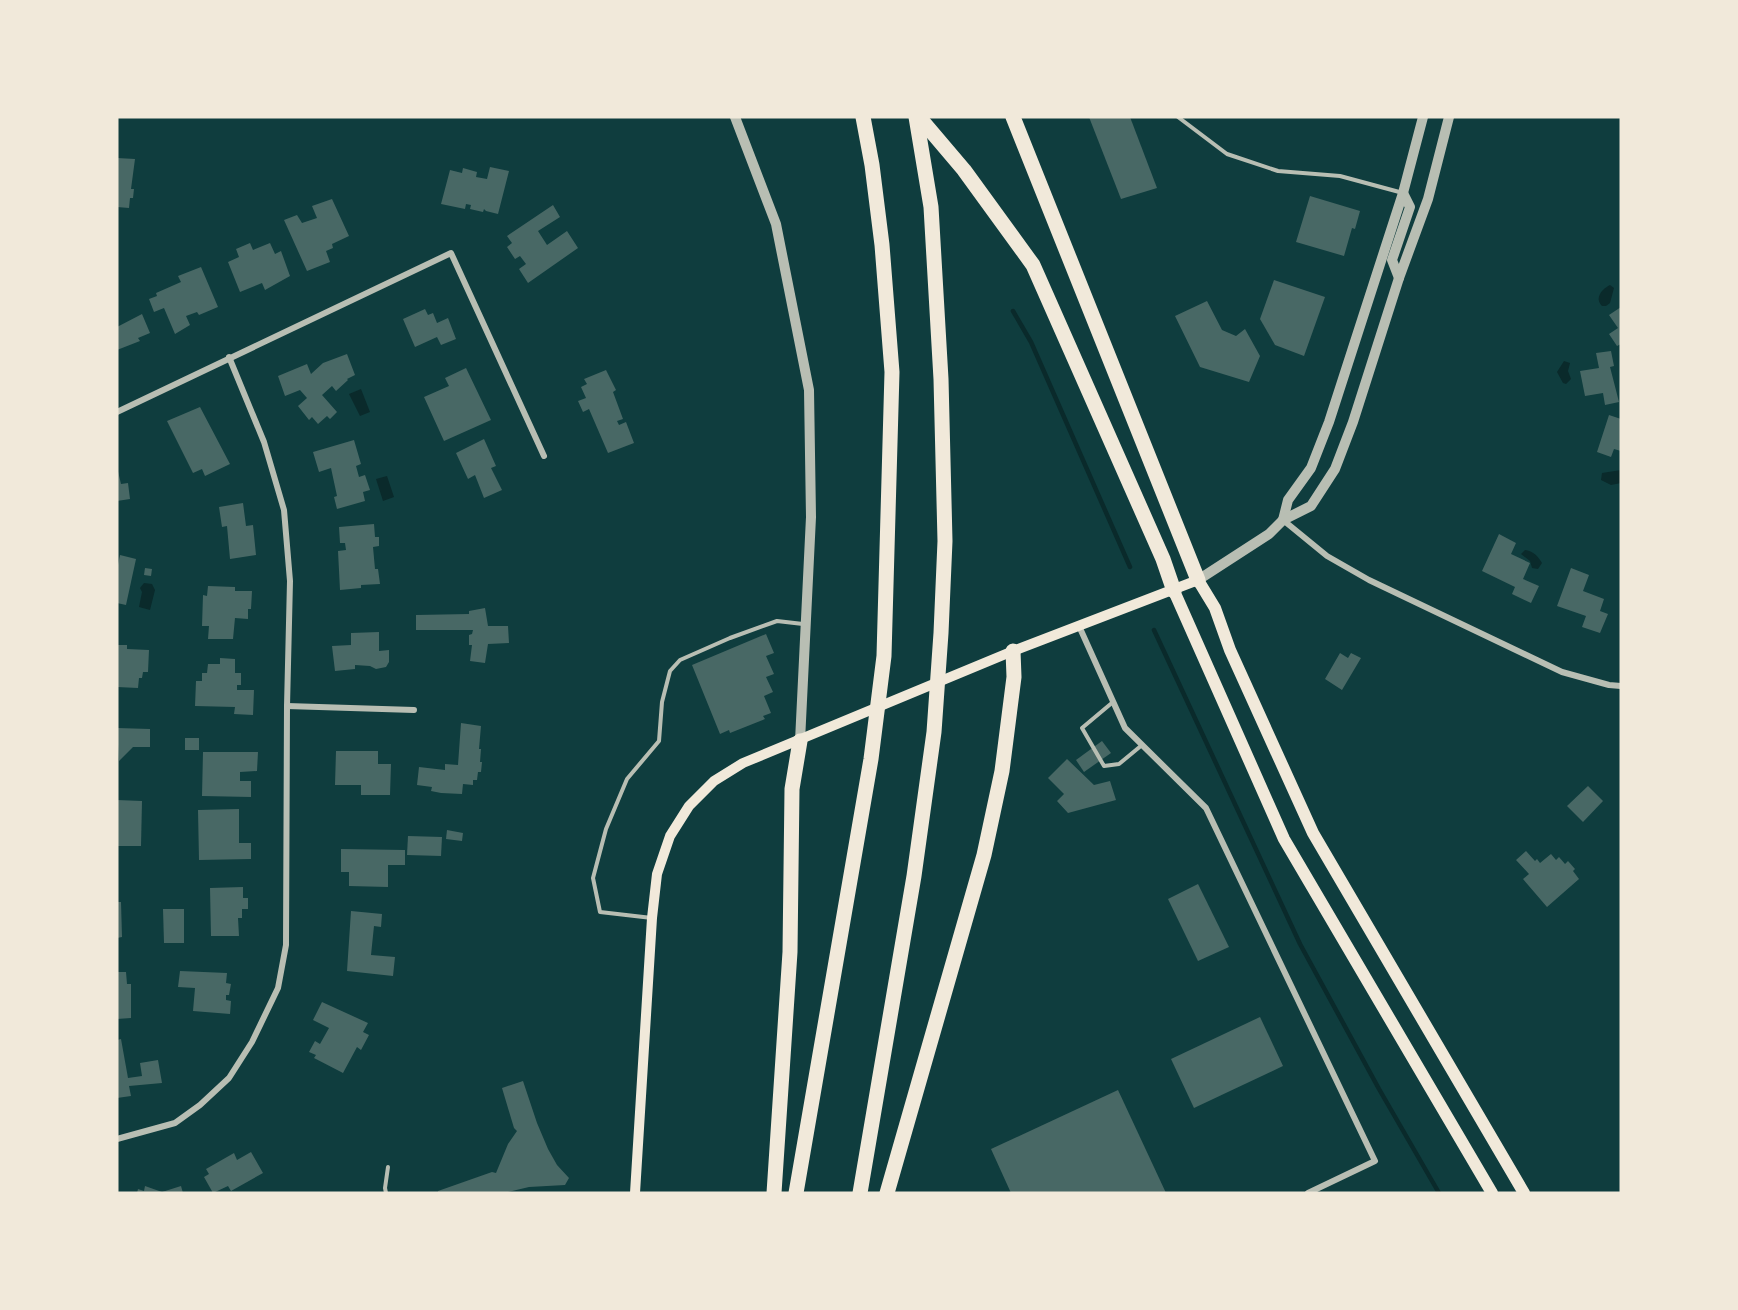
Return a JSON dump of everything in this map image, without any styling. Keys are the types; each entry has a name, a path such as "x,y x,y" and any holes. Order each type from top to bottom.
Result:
{"highway":[{"path":"796,1193 871,759 884,656 892,372 882,245 872,165 863,117"},
{"path":"860,1193 914,876 934,732 941,633 945,541 941,379 931,207 917,117"},
{"path":"917,117 964,170 1033,265 1163,559 1174,591"},
{"path":"1013,117 1198,580"},
{"path":"887,1193 984,855 1002,771 1014,677 1013,651"},
{"path":"774,1193 790,952 792,789 800,741"}],"main road":[{"path":"635,1193 652,918 657,874 670,836 689,806 714,781 743,763 1013,651 1198,580 1215,608 1230,650 1313,833 1524,1193"},
{"path":"1174,591 1284,838 1492,1193"}],"street":[{"path":"735,117 776,224 809,390 811,517 800,741"},
{"path":"1283,520 1287,500 1311,468 1329,422 1402,193 1423,117"},
{"path":"1198,580 1260,540 1283,520 1311,506 1335,469 1428,199 1449,117"},
{"path":"1400,278 1392,260 1410,207 1402,193"},
{"path":"117,412 451,253 544,456"},
{"path":"117,1139 175,1123 200,1106 229,1078 252,1042 278,988 286,945 290,581 284,510 264,442 229,357"},
{"path":"1283,520 1328,555 1369,580 1562,672 1621,686"},
{"path":"1079,626 1125,728 1206,808 1375,1161 1308,1193"},
{"path":"287,706 414,710"}],"lane":[{"path":"1178,117 1227,154 1278,171 1340,176 1402,193"},
{"path":"652,918 600,912 593,878 606,830 627,779 659,741 662,702 670,671 680,660 777,621 805,624"},
{"path":"1113,702 1082,728 1104,766 1119,764 1142,745"},
{"path":"386,1193 388,1167"}],"water":[{"path":"1610,285 1614,288 1610,303 1602,306 1599,300 1600,294"},
{"path":"1564,361 1570,363 1568,371 1571,379 1566,384 1557,372"},
{"path":"361,389 370,412 360,416 349,394"},
{"path":"1621,470 1621,483 1611,485 1601,480 1602,473"},
{"path":"387,476 394,497 383,501 376,479"},
{"path":"1525,550 1533,553 1540,560 1542,563 1538,569 1532,568 1530,561 1521,554"},
{"path":"144,583 152,584 155,590 150,610 139,607 142,592 140,588"}],"building":[{"path":"1089,117 1130,117 1157,188 1121,199"},
{"path":"117,158 135,159 131,189 134,189 133,198 130,198 129,208 117,207"},
{"path":"490,167 509,171 498,214 484,209 483,212 470,209 471,205 466,204 465,209 441,204 450,170 462,173 463,168 477,172 476,177 487,179"},
{"path":"1310,196 1360,211 1355,229 1352,228 1344,256 1296,242"},
{"path":"332,199 349,236 332,244 333,248 326,251 330,262 307,271 284,220 297,215 302,223 317,218 312,206"},
{"path":"553,205 560,217 538,231 547,245 567,231 578,248 528,283 519,269 526,264 520,256 515,259 507,247 512,243 507,236"},
{"path":"250,243 253,250 270,243 275,254 281,251 290,276 265,290 262,283 240,292 228,262 239,257 236,249"},
{"path":"201,267 218,307 199,315 197,312 186,316 190,325 175,334 164,308 154,312 149,299 157,296 156,293 181,282 178,276"},
{"path":"1274,280 1325,297 1304,356 1275,345 1260,319"},
{"path":"1207,301 1222,330 1236,336 1245,329 1260,356 1249,382 1200,367 1175,316"},
{"path":"1621,307 1621,344 1617,346 1609,334 1618,328 1609,315"},
{"path":"425,309 428,315 433,313 437,323 448,318 456,339 441,345 437,337 415,347 403,319"},
{"path":"142,314 150,333 138,338 140,341 117,350 117,327"},
{"path":"1611,351 1614,366 1610,367 1619,402 1605,405 1603,393 1585,396 1580,371 1599,368 1596,353"},
{"path":"347,354 355,375 347,379 336,391 332,386 322,395 337,412 330,419 327,416 318,424 312,417 309,420 298,406 307,398 300,390 285,396 278,376 307,364 311,374 323,363"},
{"path":"466,368 491,420 444,441 424,397 449,386 445,378"},
{"path":"606,370 616,390 613,392 623,419 617,421 619,425 626,422 634,443 608,453 589,409 583,412 578,401 586,398 581,387 587,384 584,379"},
{"path":"200,407 230,464 205,476 202,469 193,473 167,421"},
{"path":"1609,415 1621,419 1621,451 1614,449 1611,457 1597,452"},
{"path":"484,439 496,466 491,468 502,490 484,498 475,475 468,479 456,453"},
{"path":"354,440 361,464 356,466 359,477 365,475 370,490 363,492 365,501 337,509 334,497 337,496 331,468 319,472 313,452"},
{"path":"117,467 121,484 128,483 130,499 117,501"},
{"path":"243,503 246,526 253,525 256,555 230,559 227,526 222,527 219,507"},
{"path":"374,524 375,537 379,537 379,546 373,547 375,569 378,569 380,584 361,585 361,588 340,590 338,551 346,550 345,543 340,543 339,527"},
{"path":"1499,534 1516,543 1511,554 1530,563 1523,579 1539,586 1531,603 1512,594 1515,587 1482,571"},
{"path":"120,555 136,559 126,605 117,603 117,570"},
{"path":"145,568 152,569 151,576 144,575"},
{"path":"1571,568 1589,575 1583,591 1604,599 1600,611 1608,614 1600,633 1582,627 1586,616 1557,606"},
{"path":"208,586 235,587 235,591 252,591 248,619 235,618 233,639 208,639 209,626 202,626 203,595 207,596"},
{"path":"485,608 488,626 508,626 509,643 488,644 485,663 470,661 472,645 469,645 469,635 473,630 416,630 416,615 469,614 469,611"},
{"path":"379,632 379,651 389,650 389,662 386,667 376,669 370,666 355,665 355,669 335,671 332,646 351,645 351,633"},
{"path":"766,634 774,653 766,656 774,674 766,677 773,692 764,696 771,713 763,716 765,719 730,733 729,730 720,734 692,665"},
{"path":"117,645 127,645 127,649 149,650 148,672 143,672 142,678 139,678 138,688 117,687"},
{"path":"1340,653 1348,658 1351,653 1361,658 1342,690 1325,679"},
{"path":"220,658 235,659 235,673 241,673 241,685 237,685 237,690 254,690 253,715 234,714 235,707 195,706 196,681 202,681 202,673 207,673 208,664 220,664"},
{"path":"461,723 481,726 479,749 481,749 480,762 482,762 477,780 473,780 473,785 463,784 462,794 431,791 432,787 417,785 419,767 445,770 445,764 458,765"},
{"path":"117,728 150,729 150,747 133,747 119,761"},
{"path":"185,738 199,738 199,750 185,750"},
{"path":"1102,741 1111,753 1084,772 1076,760"},
{"path":"336,751 378,751 378,764 391,764 390,795 361,795 361,785 335,785"},
{"path":"203,752 258,752 257,771 240,772 240,781 251,781 251,797 202,796"},
{"path":"1067,759 1094,785 1110,781 1116,800 1068,813 1057,801 1064,794 1048,778"},
{"path":"1588,786 1603,801 1583,822 1567,806"},
{"path":"117,800 142,801 141,846 117,846"},
{"path":"239,809 239,843 251,843 251,859 199,860 198,810"},
{"path":"447,830 463,833 462,841 446,839"},
{"path":"408,836 442,837 441,856 407,855"},
{"path":"341,849 405,850 405,865 388,865 388,887 349,886 349,872 341,872"},
{"path":"1526,851 1540,863 1551,854 1556,860 1559,857 1565,864 1568,861 1575,869 1573,871 1579,879 1547,907 1523,879 1529,874 1516,860"},
{"path":"1198,884 1229,947 1198,961 1168,899"},
{"path":"243,887 243,898 248,898 248,909 242,909 242,918 238,918 239,936 211,936 210,888"},
{"path":"117,902 121,902 122,937 117,938"},
{"path":"163,909 184,909 184,943 164,943"},
{"path":"351,911 382,914 381,927 374,926 371,955 395,957 393,976 347,971"},
{"path":"180,971 227,973 226,983 231,984 229,995 226,995 226,1000 231,1001 230,1014 193,1011 195,988 178,987"},
{"path":"117,972 126,972 127,984 131,984 131,1018 117,1019"},
{"path":"322,1002 368,1023 363,1032 369,1035 361,1050 357,1047 343,1073 314,1058 316,1055 309,1052 315,1041 320,1044 329,1028 313,1020"},
{"path":"1260,1017 1283,1066 1194,1108 1171,1059"},
{"path":"121,1039 128,1078 142,1076 140,1063 158,1060 162,1083 129,1086 131,1096 117,1098 117,1040"},
{"path":"523,1081 548,1149 557,1165 569,1178 565,1185 529,1187 504,1193 438,1193 438,1191 492,1172 496,1173 508,1144 517,1131 514,1128 502,1088"},
{"path":"1118,1090 1166,1193 1011,1193 991,1149"},
{"path":"251,1152 263,1173 231,1191 228,1186 213,1193 204,1177 209,1174 206,1169 234,1153 237,1160"},
{"path":"145,1186 162,1192 181,1186 183,1193 137,1193 138,1189 144,1191"}],"waterway":[{"path":"1013,311 1031,342 1130,567"},
{"path":"1154,630 1300,944 1439,1193"}]}
